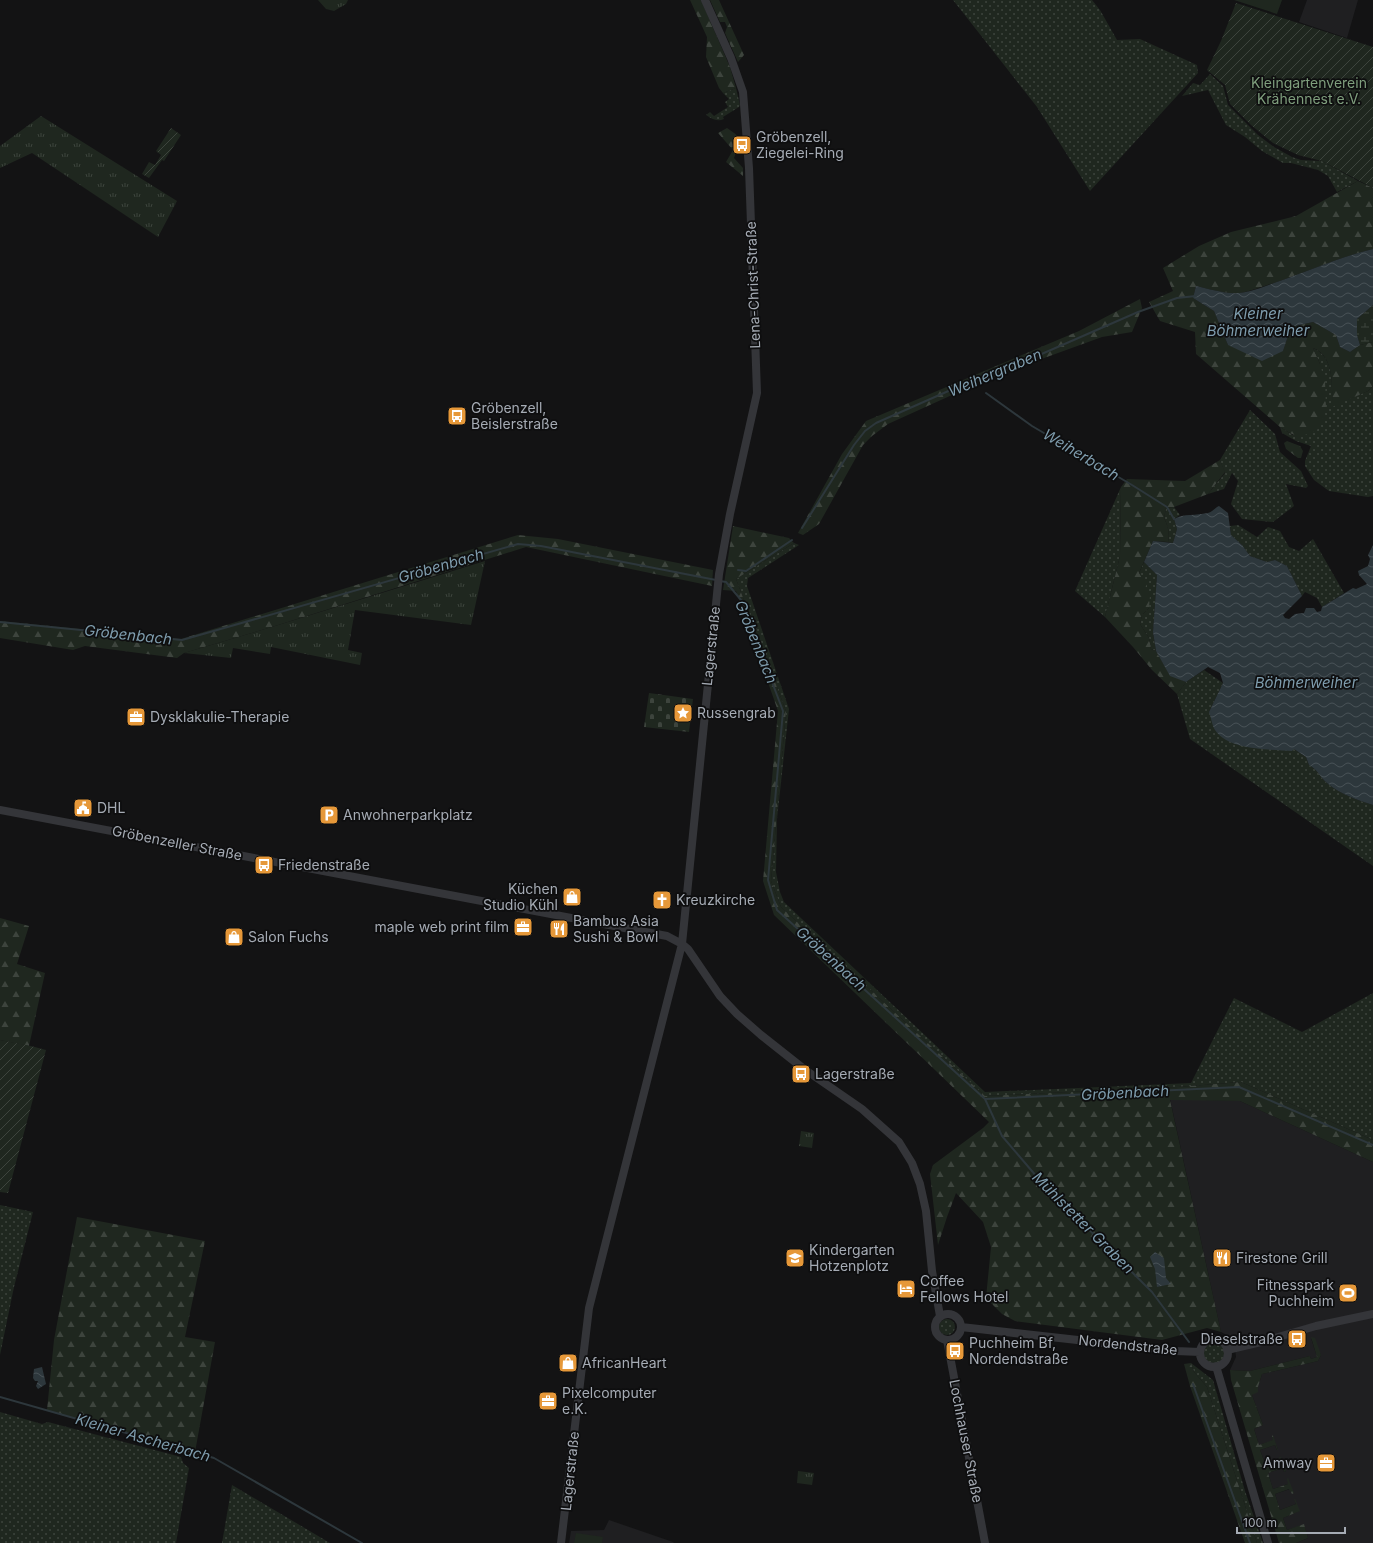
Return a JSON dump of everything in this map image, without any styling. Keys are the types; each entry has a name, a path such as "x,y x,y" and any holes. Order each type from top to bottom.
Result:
{"street":[{"name":"Lena-Christ-Straße","path":"705,0 731,58 743,92 749,168 757,393 754,414 730,514 719,574"},
{"name":"Lagerstraße","path":"561,1543 589,1308 682,944 719,574"},
{"name":"Gröbenzeller Straße","path":"0,810 667,936 682,944"},
{"name":"Lochhauser Straße","path":"682,944 693,955 720,996 737,1014 804,1069 866,1113 900,1142 912,1163 920,1184 926,1211 932,1271 940,1316 936,1322 935,1330 940,1337 947,1340 985,1543"},
{"path":"940,1316 945,1314 954,1316 958,1319 960,1327 956,1336 947,1340"},
{"path":"1227,1350 1316,1326 1373,1314"},
{"name":"Nordendstraße","path":"960,1327 1176,1351 1200,1352"},
{"path":"1213,1339 1222,1341 1227,1350 1225,1360 1216,1366 1209,1366 1203,1362 1200,1352 1204,1343 1213,1339"},
{"path":"1216,1366 1268,1543"}],"shaded area":[{"path":"1307,0 1358,0 1347,38 1299,22"},
{"path":"1170,1099 1240,1101 1373,1162 1373,1543 1296,1543 1308,1538 1304,1525 1287,1530 1283,1518 1299,1511 1294,1499 1296,1504 1280,1510 1275,1494 1290,1489 1288,1484 1273,1489 1268,1473 1283,1468 1284,1472 1286,1471 1281,1462 1266,1466 1260,1450 1275,1445 1278,1450 1274,1440 1259,1445 1254,1429 1263,1425 1252,1395 1258,1387 1262,1374 1318,1361 1321,1355 1311,1338 1317,1357 1311,1359 1310,1356 1250,1371 1230,1370 1236,1357 1234,1339 1221,1332"},
{"path":"609,1520 674,1543 569,1543 571,1531 604,1530"}],"green space":[{"path":"318,0 348,0 346,4 334,11 326,9"},
{"path":"690,0 701,0 730,67 736,88 723,93 719,88 706,57 707,37"},
{"path":"710,0 719,0 744,55 738,62 725,33 727,27 725,22 720,22"},
{"path":"953,0 1092,0 1100,10 1117,40 1140,39 1197,65 1198,73 1090,191 1037,107"},
{"path":"1234,0 1282,0 1277,14"},
{"name":"Kleingartenverein Krähennest e.V.","path":"1236,3 1373,47 1373,188 1322,161 1298,155 1273,143 1251,125 1230,104 1225,85 1207,70 1221,41"},
{"path":"1210,74 1223,86 1228,105 1258,135 1274,147 1292,157 1301,160 1322,161 1358,181 1337,192 1328,176 1318,170 1291,163 1283,163 1262,151 1245,137 1226,125 1208,90 1182,96 1193,83 1200,85"},
{"path":"736,88 740,105 739,107 723,117 724,119 721,120 715,120 706,115 710,112 714,116 728,107 725,102 729,99 723,93"},
{"path":"41,116 177,201 158,237 32,153 0,168 0,146"},
{"path":"171,128 181,135 164,161 162,160 149,178 142,174 149,162 155,165 161,155 156,151"},
{"path":"727,128 735,134 740,142 742,149 739,152 736,152 734,158 743,168 743,176 726,162 733,150 718,133"},
{"path":"1358,181 1373,188 1373,249 1348,256 1274,283 1243,292 1223,292 1196,286 1193,298 1214,311 1228,345 1283,351 1291,327 1313,322 1336,335 1340,347 1350,352 1360,345 1373,342 1373,386 1368,391 1332,407 1332,382 1329,365 1320,352 1313,348 1320,364 1325,382 1326,409 1320,428 1300,436 1292,434 1280,427 1196,354 1195,332 1160,321 1149,302 1173,291 1163,268 1199,246 1231,232 1296,216"},
{"path":"1140,299 1142,308 1132,332 1102,337 1014,369 888,424 863,445 819,524 803,535 798,533 842,454 866,421 1079,331"},
{"path":"1373,305 1373,342 1360,345 1357,335 1357,319"},
{"path":"1313,348 1320,352 1329,365 1332,381 1332,406 1368,391 1373,386 1373,496 1368,497 1329,491 1314,480 1305,466 1305,461 1311,446 1296,441 1282,433 1280,427 1293,435 1320,364"},
{"path":"1250,410 1275,434 1280,452 1301,471 1308,486 1306,488 1286,484 1294,506 1273,522 1242,519 1231,504 1238,481 1232,473 1224,489 1208,494 1225,473 1220,460"},
{"path":"1287,441 1300,446 1303,451 1301,458 1298,458 1286,449 1284,443"},
{"path":"1220,460 1225,472 1208,494 1174,507 1166,508 1164,518 1167,524 1169,536 1168,542 1153,541 1139,573 1146,584 1150,595 1149,608 1142,615 1140,624 1149,638 1151,649 1156,651 1170,675 1186,682 1177,694 1152,670 1105,617 1120,556 1121,487 1127,479 1185,481"},
{"path":"1121,487 1120,556 1105,617 1075,591"},
{"path":"1174,507 1180,515 1174,519 1177,529 1173,543 1168,542 1169,536 1167,524 1164,518 1166,508"},
{"path":"1238,525 1257,537 1268,527 1280,531 1289,547 1299,551 1313,539 1344,593 1322,607 1317,598 1305,592 1302,596 1287,566 1275,560 1267,562 1250,556 1242,545 1231,535 1230,526"},
{"path":"733,526 789,538 794,543 736,579 786,711 771,881 781,907 985,1096 1178,1087 1241,1082 1373,1140 1373,1162 1240,1101 1170,1100 1221,1332 1207,1328 1162,1340 1015,1321 1002,1314 986,1298 991,1247 983,1222 956,1193 938,1245 930,1174 933,1165 989,1122 774,915 763,881 778,711 736,591 723,590"},
{"path":"518,535 558,539 713,570 712,586 526,547 184,653 177,658 85,646 73,650 0,638 0,621 181,639"},
{"path":"794,543 799,545 748,578 747,586 789,709 777,819 776,872 780,892 784,902 985,1092 1191,1083 1234,998 1302,1032 1373,993 1373,1140 1241,1082 1178,1087 985,1096 781,907 771,881 786,711 736,579"},
{"path":"485,561 471,625 355,610 348,650 362,653 360,665 271,647 270,654 233,648 231,658 184,653 275,626"},
{"path":"1144,562 1157,575 1153,632 1156,651 1151,649 1149,638 1140,624 1142,615 1149,608 1139,573"},
{"path":"1204,670 1223,683 1209,712 1294,749 1306,757 1309,765 1332,787 1349,796 1373,805 1373,866 1190,739 1177,694 1186,682"},
{"path":"649,693 693,699 689,732 644,727"},
{"path":"0,918 29,926 17,964 45,973 29,1046 0,1040"},
{"path":"0,1040 46,1050 8,1193 0,1192"},
{"path":"801,1131 814,1133 812,1148 799,1146"},
{"path":"0,1205 33,1212 14,1287 0,1355"},
{"path":"77,1217 205,1241 185,1337 215,1342 195,1452 47,1410 54,1340"},
{"path":"947,1319 954,1324 955,1327 950,1334 947,1335 940,1330 939,1327 944,1320"},
{"path":"1311,1337 1315,1338 1321,1355 1318,1361 1262,1374 1258,1392 1252,1395 1263,1425 1254,1429 1259,1445 1273,1440 1273,1435 1278,1450 1275,1445 1260,1450 1266,1466 1281,1462 1279,1457 1281,1457 1286,1471 1284,1472 1283,1468 1268,1473 1273,1489 1288,1484 1288,1478 1294,1493 1292,1494 1289,1489 1275,1494 1280,1510 1296,1504 1295,1499 1300,1511 1283,1518 1287,1530 1304,1524 1308,1538 1296,1543 1279,1543 1231,1380 1230,1370 1250,1371 1310,1356 1311,1359 1317,1357"},
{"path":"1214,1341 1222,1344 1225,1352 1222,1360 1214,1363 1206,1360 1203,1352 1206,1344"},
{"path":"1191,1363 1213,1380 1245,1491 1263,1543 1257,1543 1207,1387 1194,1372"},
{"path":"1191,1363 1194,1372 1207,1387 1257,1543 1245,1543 1190,1386 1184,1364"},
{"path":"0,1412 42,1424 48,1422 181,1457 183,1463 189,1468 176,1543 0,1543"},
{"path":"798,1471 814,1473 812,1485 797,1483"},
{"path":"232,1485 330,1543 222,1543"},
{"path":"576,1533 603,1537 602,1543 574,1543"}],"water":[{"name":"Kleiner Böhmerweiher","path":"1373,249 1373,305 1357,319 1357,335 1360,345 1350,352 1340,347 1336,335 1313,322 1291,327 1283,351 1262,361 1228,345 1214,311 1193,298 1196,286 1228,293 1248,292 1348,256"},
{"name":"Böhmerweiher","path":"1219,506 1228,513 1231,535 1242,545 1250,556 1267,562 1275,560 1287,566 1302,596 1283,615 1285,618 1289,619 1295,614 1304,613 1306,608 1314,608 1317,612 1321,611 1322,607 1353,588 1356,589 1367,584 1359,575 1358,571 1368,566 1370,559 1368,555 1373,545 1373,805 1349,796 1332,787 1309,765 1306,757 1294,749 1292,751 1250,748 1230,742 1221,737 1214,728 1209,712 1223,683 1220,673 1208,667 1186,682 1170,676 1156,651 1153,632 1157,575 1144,562 1153,541 1173,543 1177,529 1174,519 1182,516 1208,513"},
{"path":"1155,1252 1164,1258 1166,1278 1171,1284 1157,1287 1155,1269 1150,1257"},
{"path":"42,1367 46,1384 38,1389 36,1386 38,1381 35,1381 33,1378 34,1369"}],"waterway":[{"name":"Weihergraben","path":"802,528 854,445 865,431 876,423 962,385 1037,356 1138,312 1177,298 1196,296"},
{"name":"Weihergraben","path":"970,382 976,386"},
{"name":"Weiherbach","path":"986,393 1032,426 1167,507 1174,519"},
{"name":"Weihergraben","path":"738,570 746,571 792,540"},
{"name":"Gröbenbach","path":"0,622 182,640 518,544 541,546 716,580"},
{"name":"Gröbenbach","path":"720,581 726,582 741,600 783,711 768,880 777,910 985,1099 1239,1087 1373,1145"},
{"name":"Mühlstetter Graben","path":"985,1099 1002,1136 1043,1184 1152,1292 1189,1342"},
{"name":"Mühlstetter Graben","path":"1193,1384 1250,1543"},
{"name":"Kleiner Ascherbach","path":"0,1397 214,1458 362,1543"}],"place":[{"name":"Gröbenzell, Ziegelei-Ring","path":"742,145"},
{"name":"Gröbenzell, Beislerstraße","path":"457,416"},
{"name":"Russengrab","path":"683,713"},
{"name":"Dysklakulie-Therapie","path":"136,717"},
{"name":"DHL","path":"83,808"},
{"name":"Anwohnerparkplatz","path":"329,815"},
{"name":"Friedenstraße","path":"264,865"},
{"name":"Küchen Studio Kühl","path":"572,897"},
{"name":"Kreuzkirche","path":"662,900"},
{"name":"maple web print film","path":"523,927"},
{"name":"Bambus Asia Sushi & Bowl","path":"559,929"},
{"name":"Salon Fuchs","path":"234,937"},
{"name":"Lagerstraße","path":"801,1074"},
{"name":"Kindergarten Hotzenplotz","path":"795,1258"},
{"name":"Firestone Grill","path":"1222,1258"},
{"name":"Coffee Fellows Hotel","path":"906,1289"},
{"name":"Fitnesspark Puchheim","path":"1348,1293"},
{"name":"Dieselstraße","path":"1297,1339"},
{"name":"Puchheim Bf, Nordendstraße","path":"955,1351"},
{"name":"AfricanHeart","path":"568,1363"},
{"name":"Pixelcomputer e.K.","path":"548,1401"},
{"name":"Amway","path":"1326,1463"}]}
